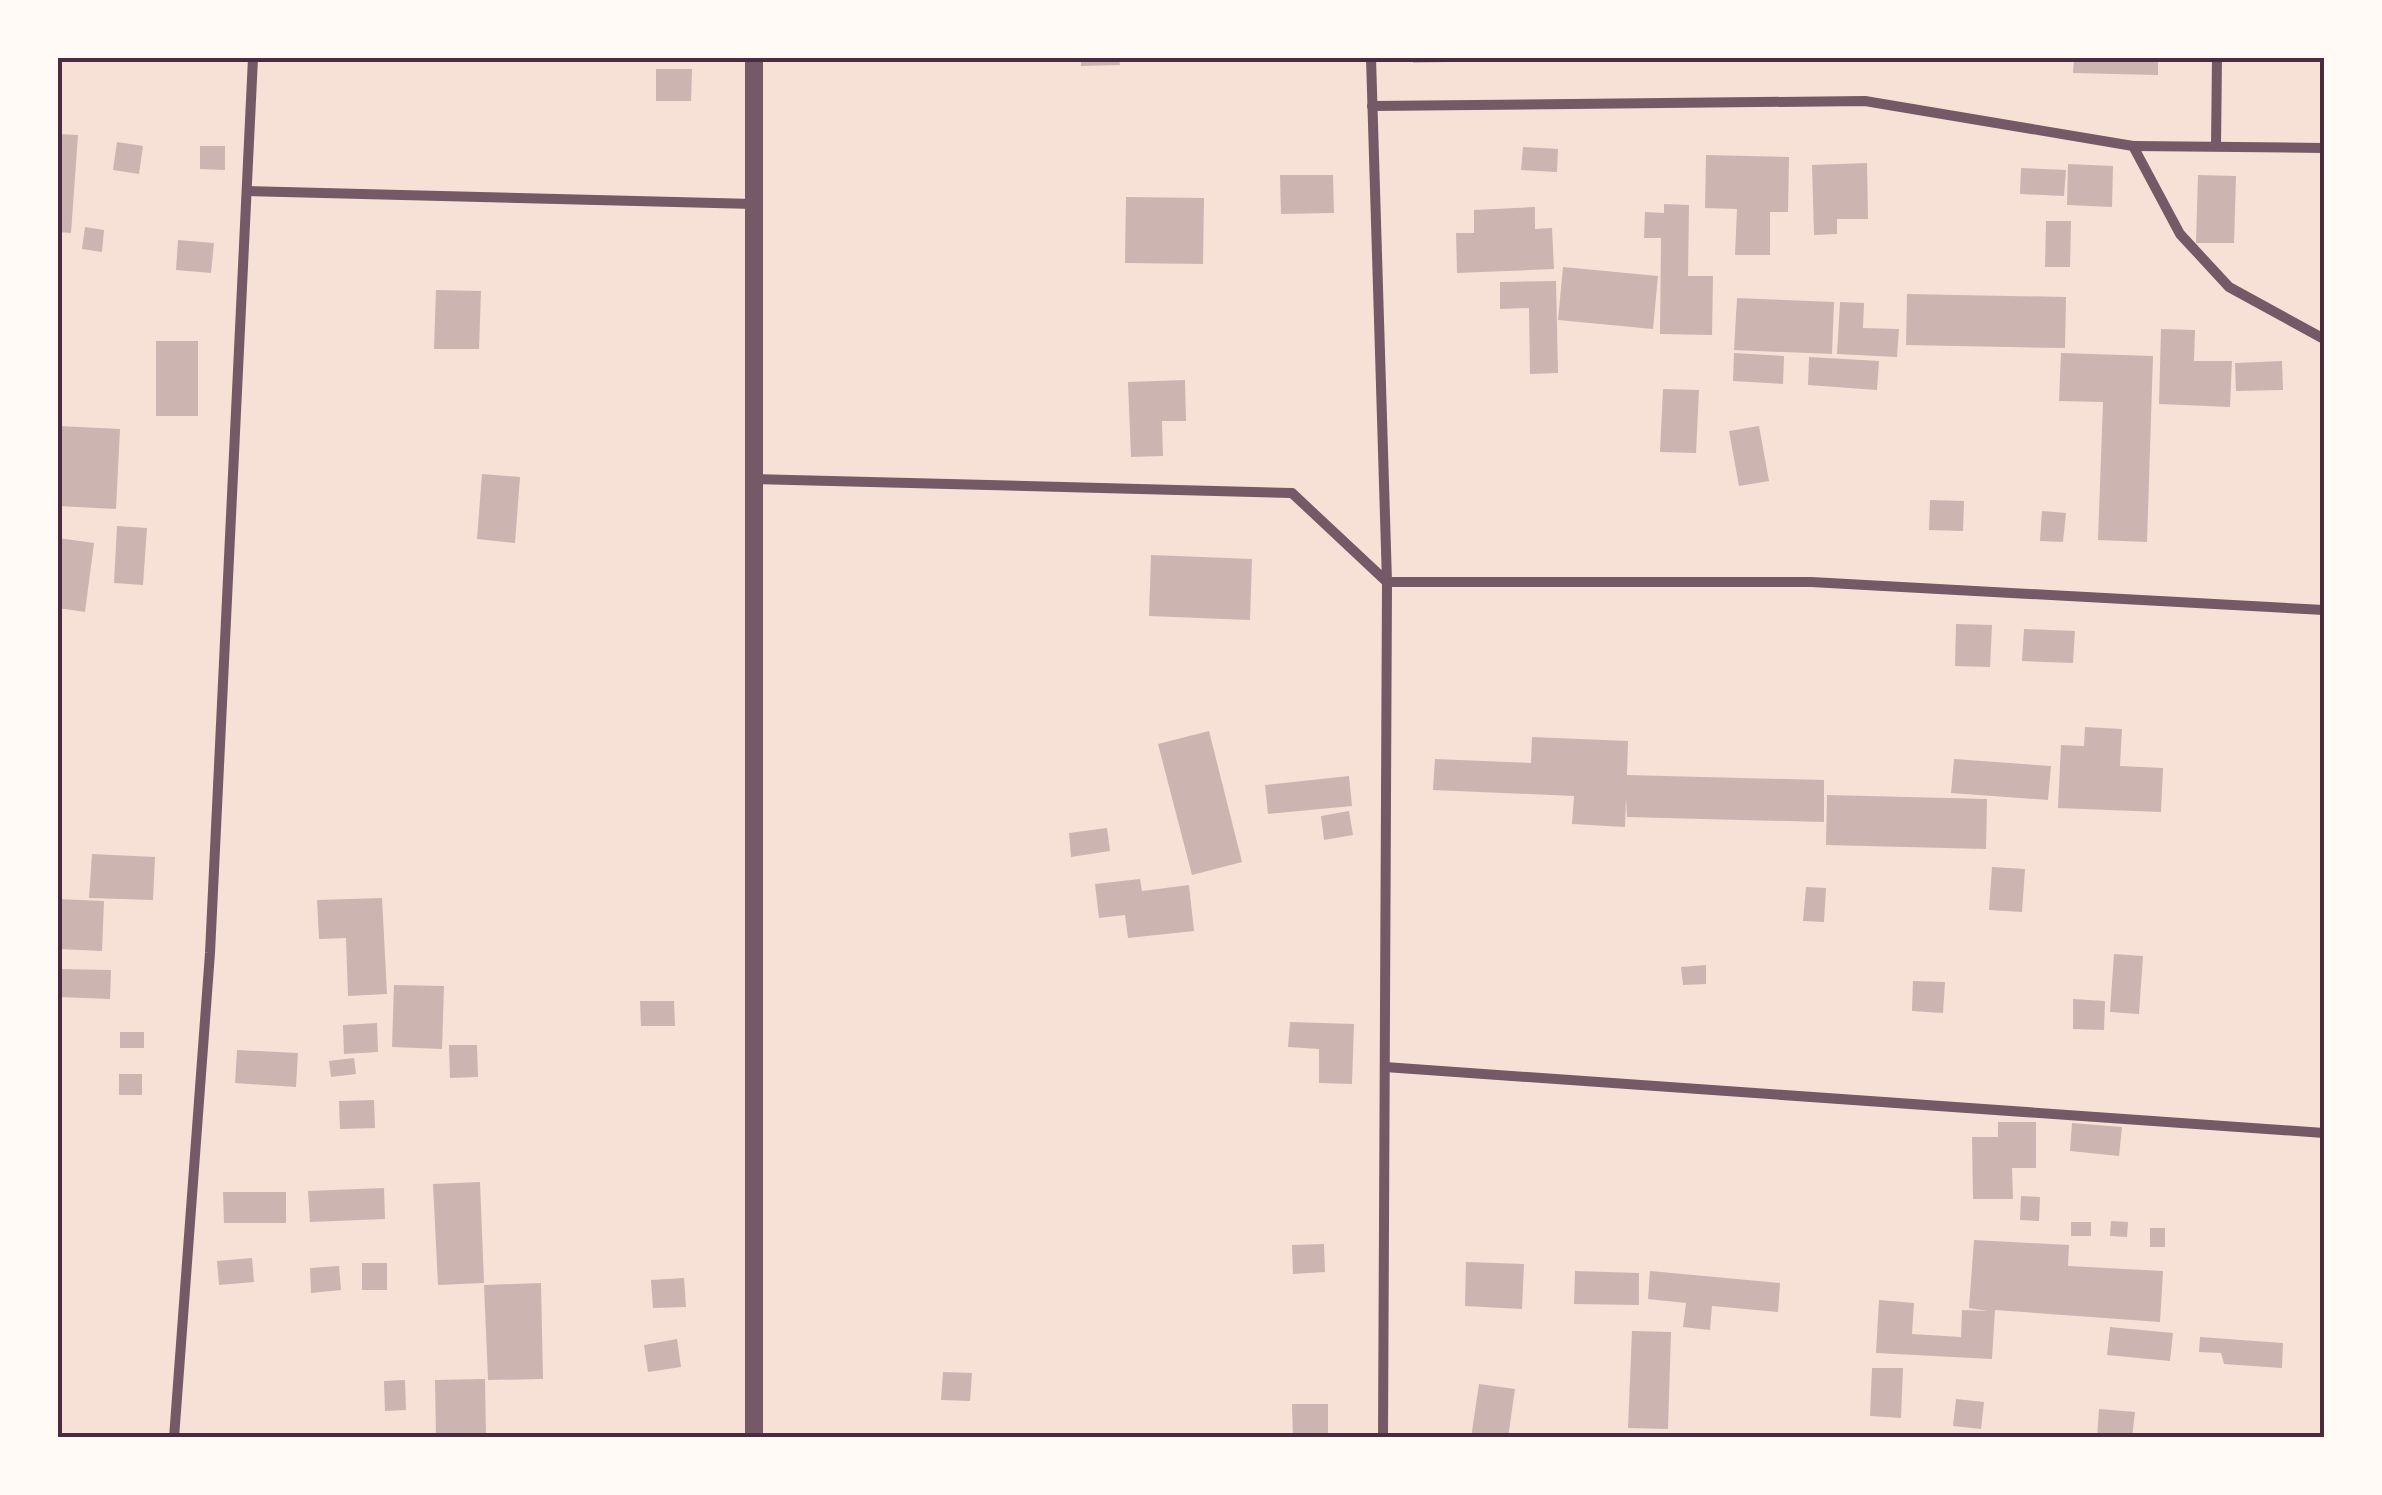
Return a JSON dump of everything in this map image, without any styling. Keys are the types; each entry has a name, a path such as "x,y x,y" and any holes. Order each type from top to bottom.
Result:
{"street":[{"path":"174,1438 210,954 253,58"},
{"path":"754,58 754,1438"},
{"path":"1371,58 1388,582 1383,1438"},
{"path":"2216,146 2218,58"},
{"path":"1372,106 1865,100 2133,146 2324,148"},
{"path":"2133,146 2180,234 2229,287 2324,339"},
{"path":"247,191 754,204"},
{"path":"754,479 1292,493 1388,582 1810,582 2324,610"},
{"path":"1385,1067 2324,1133"}],"building":[{"path":"1081,58 1119,58 1120,65 1081,66"},
{"path":"1413,58 1451,58 1451,62 1413,63"},
{"path":"2074,58 2158,58 2158,75 2073,73"},
{"path":"656,69 692,69 691,101 656,101"},
{"path":"58,134 78,135 71,233 58,232"},
{"path":"117,142 143,146 139,174 113,170"},
{"path":"200,146 225,146 225,170 200,169"},
{"path":"1523,147 1558,149 1557,172 1521,170"},
{"path":"1706,155 1789,157 1788,212 1770,212 1770,255 1735,255 1737,209 1705,208"},
{"path":"1867,163 1868,219 1837,219 1837,234 1814,235 1812,165"},
{"path":"2068,164 2113,166 2112,207 2067,205"},
{"path":"2021,168 2066,170 2064,196 2020,194"},
{"path":"1280,175 1333,175 1334,213 1281,214"},
{"path":"2198,175 2236,176 2234,243 2196,243"},
{"path":"1126,197 1204,198 1203,264 1125,263"},
{"path":"1664,204 1689,205 1688,276 1713,276 1712,335 1660,334 1661,238 1644,238 1645,212 1664,213"},
{"path":"1535,207 1535,229 1552,228 1554,269 1457,273 1456,233 1474,233 1474,210"},
{"path":"2046,221 2071,221 2070,267 2045,267"},
{"path":"85,227 104,230 102,252 82,249"},
{"path":"178,240 214,243 211,273 176,270"},
{"path":"1563,267 1658,276 1653,329 1558,320"},
{"path":"1556,281 1558,373 1530,374 1529,308 1500,309 1500,282"},
{"path":"436,290 481,291 479,349 434,349"},
{"path":"1907,294 2066,297 2065,348 1906,345"},
{"path":"1737,298 1834,302 1832,354 1734,350"},
{"path":"1840,302 1864,303 1863,328 1899,329 1897,357 1837,354"},
{"path":"2161,329 2195,330 2194,361 2232,361 2230,407 2159,404"},
{"path":"156,341 198,341 198,416 156,416"},
{"path":"1734,353 1784,356 1783,384 1733,381"},
{"path":"2061,353 2153,356 2147,542 2098,540 2103,402 2059,401"},
{"path":"1809,357 1879,361 1877,390 1808,385"},
{"path":"2282,361 2283,390 2236,391 2235,363"},
{"path":"1185,380 1186,421 1162,421 1163,456 1131,457 1128,382"},
{"path":"1663,389 1699,390 1696,453 1660,452"},
{"path":"58,426 120,429 116,509 58,506"},
{"path":"1759,426 1769,481 1739,486 1729,431"},
{"path":"482,474 520,477 515,543 477,539"},
{"path":"1930,500 1964,501 1963,531 1929,530"},
{"path":"2042,511 2066,513 2063,542 2040,541"},
{"path":"117,526 147,528 143,585 114,583"},
{"path":"58,538 94,543 85,612 58,608"},
{"path":"1151,555 1252,559 1250,620 1149,616"},
{"path":"1956,624 1992,625 1990,667 1955,666"},
{"path":"2024,629 2075,631 2073,663 2022,661"},
{"path":"2085,727 2122,729 2120,766 2163,768 2161,812 2058,808 2061,745 2084,746"},
{"path":"1209,731 1242,862 1192,875 1158,744"},
{"path":"1532,737 1628,741 1627,775 1824,780 1824,822 1627,817 1626,797 1625,827 1572,824 1574,796 1433,790 1435,759 1531,763"},
{"path":"1954,759 2051,766 2048,800 1951,793"},
{"path":"1349,776 1352,806 1268,814 1265,785"},
{"path":"1827,795 1987,799 1986,849 1826,845"},
{"path":"1349,811 1353,835 1324,840 1321,816"},
{"path":"1107,828 1110,851 1071,857 1069,833"},
{"path":"92,854 155,857 153,900 89,898"},
{"path":"1992,867 2025,869 2022,912 1989,910"},
{"path":"1140,879 1142,891 1189,885 1194,931 1128,938 1125,915 1099,918 1095,884"},
{"path":"1806,887 1826,888 1824,922 1803,921"},
{"path":"382,898 387,994 348,996 346,938 319,939 317,900"},
{"path":"58,899 104,901 102,951 58,949"},
{"path":"2114,954 2143,956 2139,1014 2110,1012"},
{"path":"1706,965 1706,984 1683,985 1681,967"},
{"path":"58,969 111,970 110,999 58,997"},
{"path":"1913,981 1945,982 1943,1013 1912,1011"},
{"path":"394,985 444,986 442,1049 392,1047"},
{"path":"2073,999 2105,1001 2104,1030 2073,1029"},
{"path":"640,1001 674,1001 675,1026 641,1026"},
{"path":"1290,1022 1354,1024 1352,1084 1319,1083 1319,1049 1288,1047"},
{"path":"377,1023 378,1052 344,1054 343,1025"},
{"path":"120,1032 144,1032 144,1048 120,1048"},
{"path":"449,1045 477,1045 478,1077 450,1078"},
{"path":"237,1050 298,1053 296,1087 235,1083"},
{"path":"354,1058 356,1074 331,1077 329,1061"},
{"path":"119,1074 142,1074 142,1095 119,1095"},
{"path":"374,1100 375,1128 340,1129 339,1101"},
{"path":"1998,1122 2036,1122 2036,1168 2012,1168 2013,1199 1973,1199 1972,1137 1998,1137"},
{"path":"2072,1123 2122,1127 2119,1156 2070,1151"},
{"path":"480,1182 484,1283 438,1285 433,1184"},
{"path":"384,1188 385,1219 310,1222 308,1191"},
{"path":"223,1192 286,1192 286,1223 224,1223"},
{"path":"2021,1196 2040,1197 2039,1221 2020,1220"},
{"path":"2111,1221 2128,1222 2127,1237 2110,1236"},
{"path":"2071,1222 2091,1222 2091,1236 2071,1236"},
{"path":"2150,1228 2165,1228 2165,1247 2150,1247"},
{"path":"1974,1240 2069,1245 2068,1266 2163,1271 2160,1322 1995,1310 1992,1359 1876,1353 1879,1300 1914,1303 1912,1334 1961,1337 1962,1310 1988,1311 1969,1308"},
{"path":"1324,1244 1325,1272 1293,1274 1292,1245"},
{"path":"252,1258 254,1282 219,1285 217,1261"},
{"path":"1466,1262 1524,1264 1522,1309 1465,1306"},
{"path":"362,1263 387,1263 387,1290 362,1290"},
{"path":"339,1266 341,1290 311,1293 310,1268"},
{"path":"1575,1271 1639,1273 1639,1305 1574,1304"},
{"path":"1650,1271 1780,1283 1778,1312 1712,1306 1710,1330 1683,1327 1686,1303 1648,1299"},
{"path":"684,1278 686,1307 653,1308 651,1280"},
{"path":"541,1283 543,1379 488,1380 484,1285"},
{"path":"2110,1327 2173,1333 2170,1361 2107,1355"},
{"path":"1632,1331 1671,1332 1668,1429 1628,1428"},
{"path":"2200,1337 2283,1343 2282,1368 2224,1364 2221,1353 2199,1352"},
{"path":"677,1339 681,1367 648,1372 644,1345"},
{"path":"1872,1368 1903,1368 1901,1418 1870,1416"},
{"path":"943,1372 972,1373 970,1401 941,1400"},
{"path":"485,1379 486,1438 436,1438 435,1380"},
{"path":"405,1380 406,1410 385,1411 384,1381"},
{"path":"1479,1384 1515,1389 1508,1438 1471,1438"},
{"path":"1956,1399 1984,1402 1981,1429 1953,1426"},
{"path":"1292,1404 1328,1404 1328,1438 1293,1438"},
{"path":"2099,1409 2135,1412 2132,1438 2097,1438"}]}
